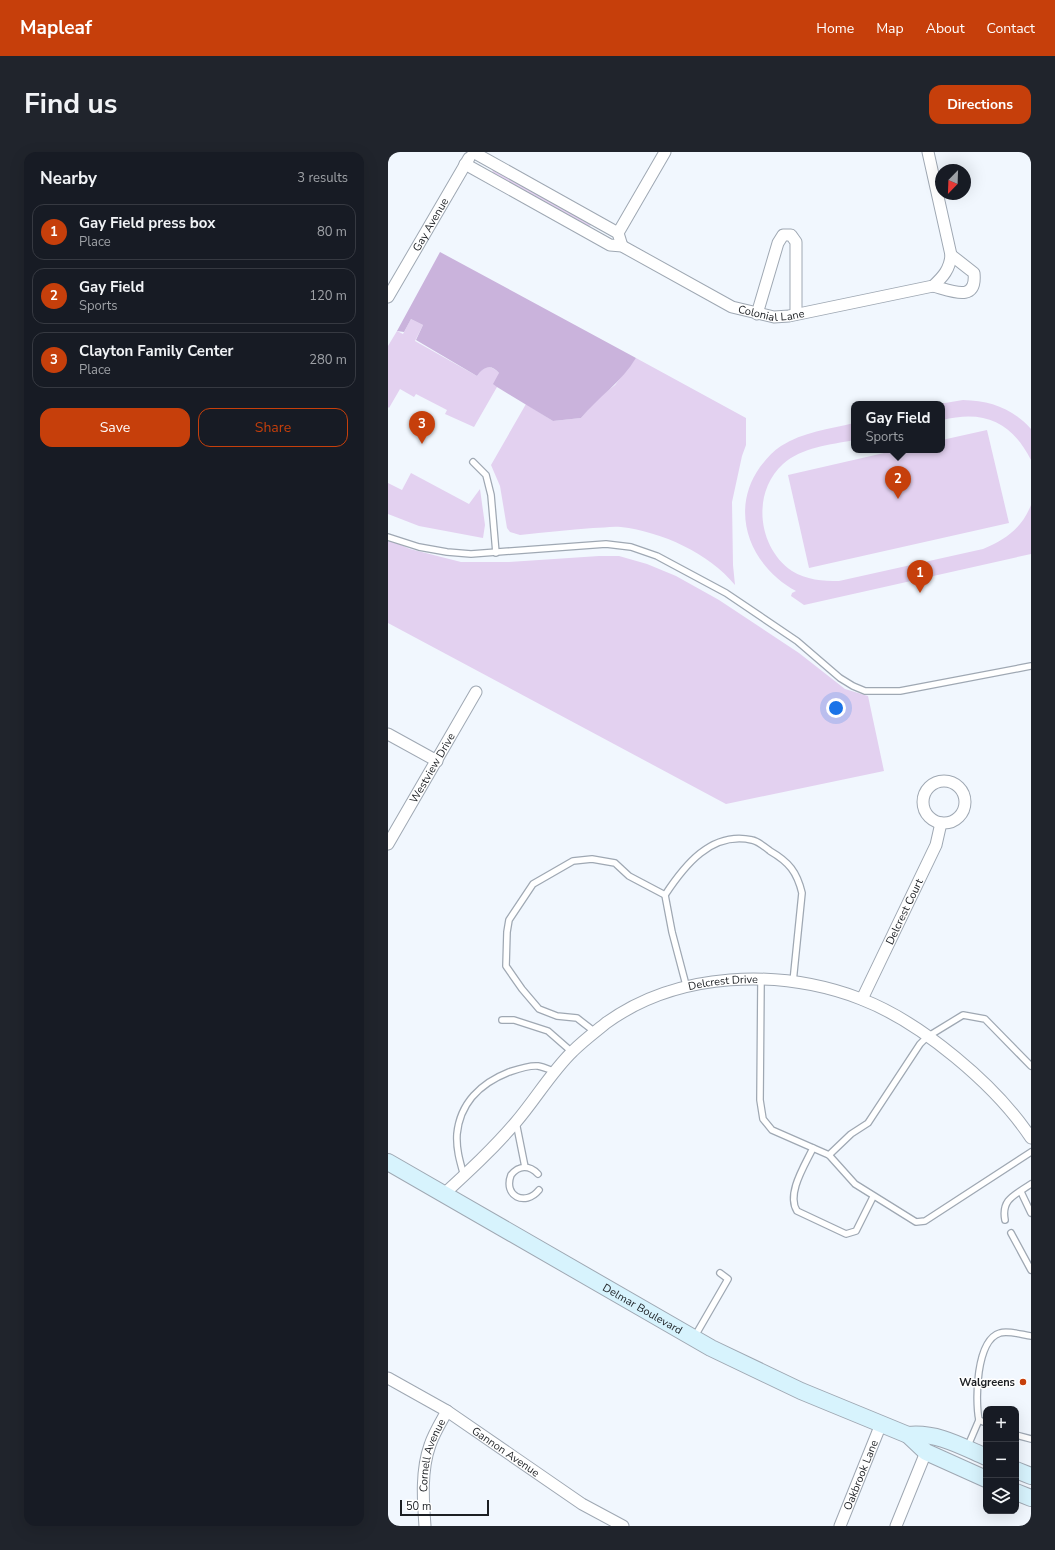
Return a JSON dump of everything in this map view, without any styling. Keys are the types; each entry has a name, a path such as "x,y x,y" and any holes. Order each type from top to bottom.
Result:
{"main road":[{"name":"Delmar Boulevard","path":"388,1162 694,1338 763,1374 908,1435 926,1452 984,1478"},
{"name":"Delmar Boulevard","path":"908,1435 930,1435 983,1456"},
{"path":"1019,1471 1031,1476"},
{"path":"1019,1493 1031,1498"}],"street":[{"name":"Gay Avenue","path":"388,297 473,152"},
{"path":"473,152 618,233 622,246"},
{"path":"618,233 665,152"},
{"path":"928,152 951,255 947,271 933,286"},
{"name":"Colonial Lane","path":"465,164 610,245 622,246 732,307 757,314 774,317 796,314 933,286 963,293 972,290 975,284 974,274 951,255"},
{"path":"587,232 591,231 595,226 592,219"},
{"path":"757,314 778,243 783,235 791,235 796,242 796,314"},
{"name":"Westview Drive","path":"388,844 476,692"},
{"path":"388,734 437,761"},
{"name":"Delcrest Court","path":"862,1000 936,845 941,823"},
{"name":"Delcrest Drive","path":"444,1194 488,1154 516,1122 572,1052 594,1032 643,1001 686,985 733,980 793,982 831,990 862,1000 898,1018 949,1052 979,1078 1029,1131"},
{"name":"Gannon Avenue","path":"388,1378 447,1411 582,1504 623,1526"},
{"name":"Cornell Avenue","path":"425,1526 423,1488 426,1463 433,1437 447,1411"},
{"name":"Oakbrook Lane","path":"840,1526 881,1424"},
{"path":"896,1526 926,1452"}],"lane":[{"path":"473,462 486,475 491,495 496,553"},
{"path":"388,537 419,547 447,552 496,553 606,544 631,547 657,556 726,593 797,641 840,678 865,691 900,691 1031,666"},
{"path":"686,985 664,895 679,874 712,844 731,839 753,840 774,853 792,867 799,880 802,893 793,982"},
{"path":"594,1032 577,1018 557,1016 540,1009 522,989 506,966 506,932 509,920 533,884 573,861 592,859 615,863 629,876 664,895"},
{"path":"761,981 760,1100 763,1119 772,1130 829,1155 855,1184 874,1197 916,1222 925,1221 1031,1152"},
{"path":"829,1155 852,1134 868,1123 920,1044 927,1037 964,1015 985,1019 1031,1066"},
{"path":"502,1020 514,1020 548,1031 572,1052"},
{"path":"464,1176 457,1151 457,1134 460,1119 466,1104 476,1091 495,1078 519,1068 538,1066 556,1072"},
{"path":"516,1122 525,1167"},
{"path":"813,1148 793,1192 793,1205 797,1211 846,1234 856,1231 874,1197"},
{"path":"538,1174 530,1168 525,1167 514,1170 511,1175 509,1185 510,1191 519,1198 524,1199 534,1196 539,1190"},
{"path":"1006,1220 1003,1209 1006,1202 1031,1184"},
{"path":"1021,1192 1031,1213"},
{"path":"1011,1234 1031,1270"},
{"path":"694,1338 728,1278 720,1273"},
{"path":"966,1449 979,1420 976,1406 981,1357 989,1339 1001,1332 1031,1336"},
{"path":"979,1420 983,1422"},
{"path":"1019,1436 1031,1439"}],"shaded area":[{"path":"492,169 589,222 591,225 588,227 496,176"},
{"path":"440,252 636,358 624,375 581,418 553,421 493,384 499,373 493,368 484,368 477,376 416,340 423,325 411,319 404,332 397,331"},
{"path":"411,319 423,325 415,341 477,376 484,368 487,367 493,368 499,373 497,387 474,427 445,414 447,410 416,394 414,397 400,389 389,408 388,407 388,346 397,331 403,334"},
{"path":"636,358 746,418 746,445 742,456 732,502 733,565 735,585 712,563 684,546 668,539 637,530 611,527 520,535 510,532 507,528 500,486 491,465 526,404 553,421 581,418 596,400 615,385"},
{"path":"963,400 983,402 1009,411 1031,429 1031,460 1015,436 995,422 983,418 971,417 957,417 945,419 945,403"},
{"path":"851,424 851,441 807,450 791,458 783,464 773,476 766,490 763,505 763,520 766,535 772,549 781,561 792,571 809,578 839,581 983,549 999,542 1018,527 1031,505 1031,554 804,605 791,596 792,593 796,591 780,581 767,568 756,553 749,537 745,520 746,502 751,484 760,467 772,453 789,441 798,437"},
{"path":"987,430 1009,523 809,568 788,475 884,453 945,453 945,439"},
{"path":"411,473 469,504 480,489 485,525 483,538 419,526 388,514 388,483 402,490"},
{"path":"388,539 410,549 461,562 509,562 619,556 647,564 676,576 719,600 799,653 845,689 868,696 884,771 726,804 388,623"}],"place":[{"name":"Clayton Family Center","path":"422,444"},
{"name":"Gay Field","path":"898,499"},
{"name":"Gay Field press box","path":"920,593"},
{"name":"Walgreens","path":"1023,1382"}]}
